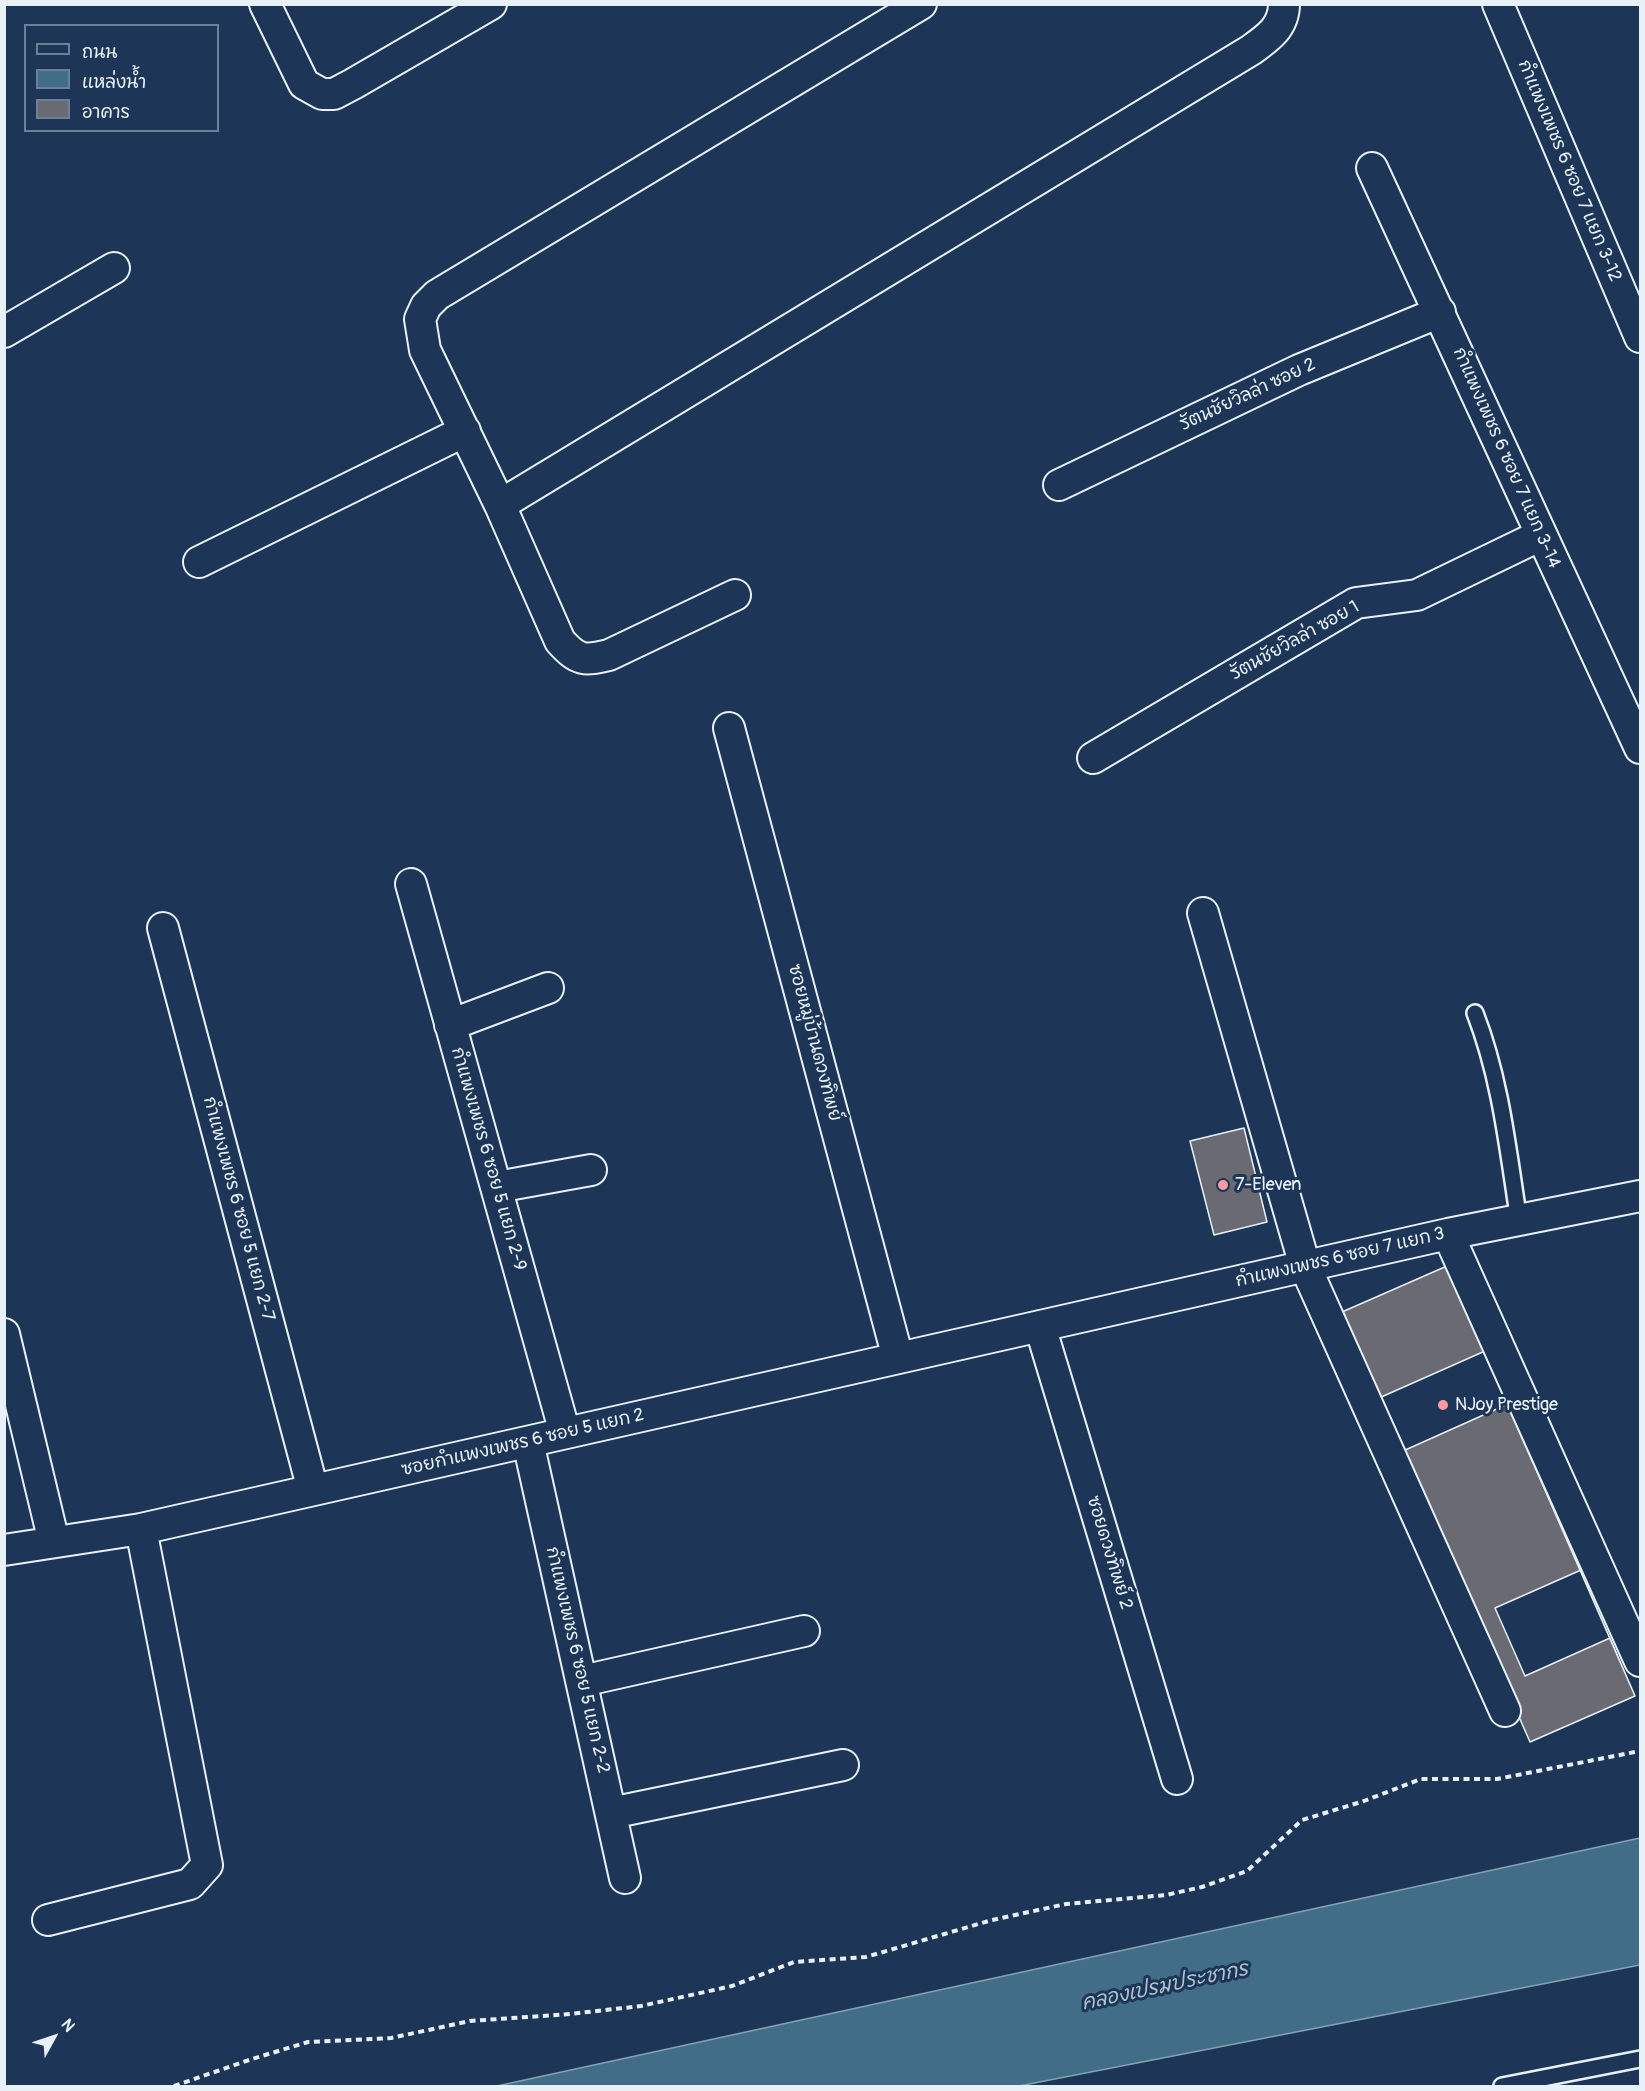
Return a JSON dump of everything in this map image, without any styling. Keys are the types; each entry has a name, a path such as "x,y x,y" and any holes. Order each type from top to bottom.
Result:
{"street":[{"path":"265,4 304,84 322,94 334,94 353,84 490,4"},
{"path":"735,595 609,655 588,660 573,656 560,641 500,505 425,350 420,319 426,306 436,296 921,4"},
{"path":"500,505 1251,50 1270,36 1280,24 1284,4"},
{"name":"กำแพงเพชร 6 ซอย 7 แยก 3-12","path":"1507,8 1641,337"},
{"name":"กำแพงเพชร 6 ซอย 7 แยก 3-14","path":"1372,168 1641,748"},
{"path":"4,332 114,268"},
{"name":"รัตนชัยวิลล่า ซอย 2","path":"1059,485 1299,370 1440,312"},
{"path":"199,562 465,431"},
{"name":"รัตนชัยวิลล่า ซอย 1","path":"1093,758 1356,603 1417,595 1541,535"},
{"name":"ซอยหมู่บ้านดวงทิพย์","path":"729,728 898,1358"},
{"name":"กำแพงเพชร 6 ซอย 5 แยก 2-9","path":"411,884 565,1433"},
{"path":"1203,913 1305,1266 1505,1712"},
{"name":"กำแพงเพชร 6 ซอย 5 แยก 2-7","path":"163,928 313,1490"},
{"path":"450,1026 548,988"},
{"path":"497,1187 591,1170"},
{"name":"กำแพงเพชร 6 ซอย 7 แยก 3","path":"1040,1326 1448,1234 1641,1196"},
{"path":"1448,1234 1641,1661"},
{"name":"ซอยกำแพงเพชร 6 ซอย 5 แยก 2","path":"4,1550 141,1529 1040,1326"},
{"name":"ซอยดวงทิพย์ 2","path":"1040,1326 1177,1779"},
{"path":"4,1334 54,1542"},
{"name":"กำแพงเพชร 6 ซอย 5 แยก 2-2","path":"528,1442 625,1878"},
{"path":"48,1920 190,1884 207,1865 141,1529"},
{"path":"582,1681 804,1631"},
{"path":"611,1813 843,1765"}],"lane":[{"path":"1475,1013 1491,1060 1501,1104 1519,1221"},
{"path":"1502,2086 1641,2059"}],"path":[{"path":"174,2086 308,2042 391,2038 470,2021 641,2006 732,1986 794,1962 866,1957 992,1920 1066,1904 1166,1895 1202,1887 1247,1871 1302,1820 1364,1801 1421,1779 1497,1779 1641,1752"}],"water":[{"name":"คลองเปรมประชากร","path":"1640,1838 1640,1965 1019,2086 497,2086"}],"building":[{"path":"1244,1128 1267,1222 1214,1235 1190,1141"},
{"path":"1447,1266 1635,1696 1530,1742 1342,1312"},
{"path":"1485,1351 1635,1696 1530,1742 1379,1398"},
{"path":"1508,1404 1581,1570 1495,1608 1525,1676 1610,1638 1635,1696 1530,1742 1403,1451"}],"place":[{"name":"7-Eleven","path":"1223,1185"},
{"name":"NJoy Prestige","path":"1443,1405"}]}
